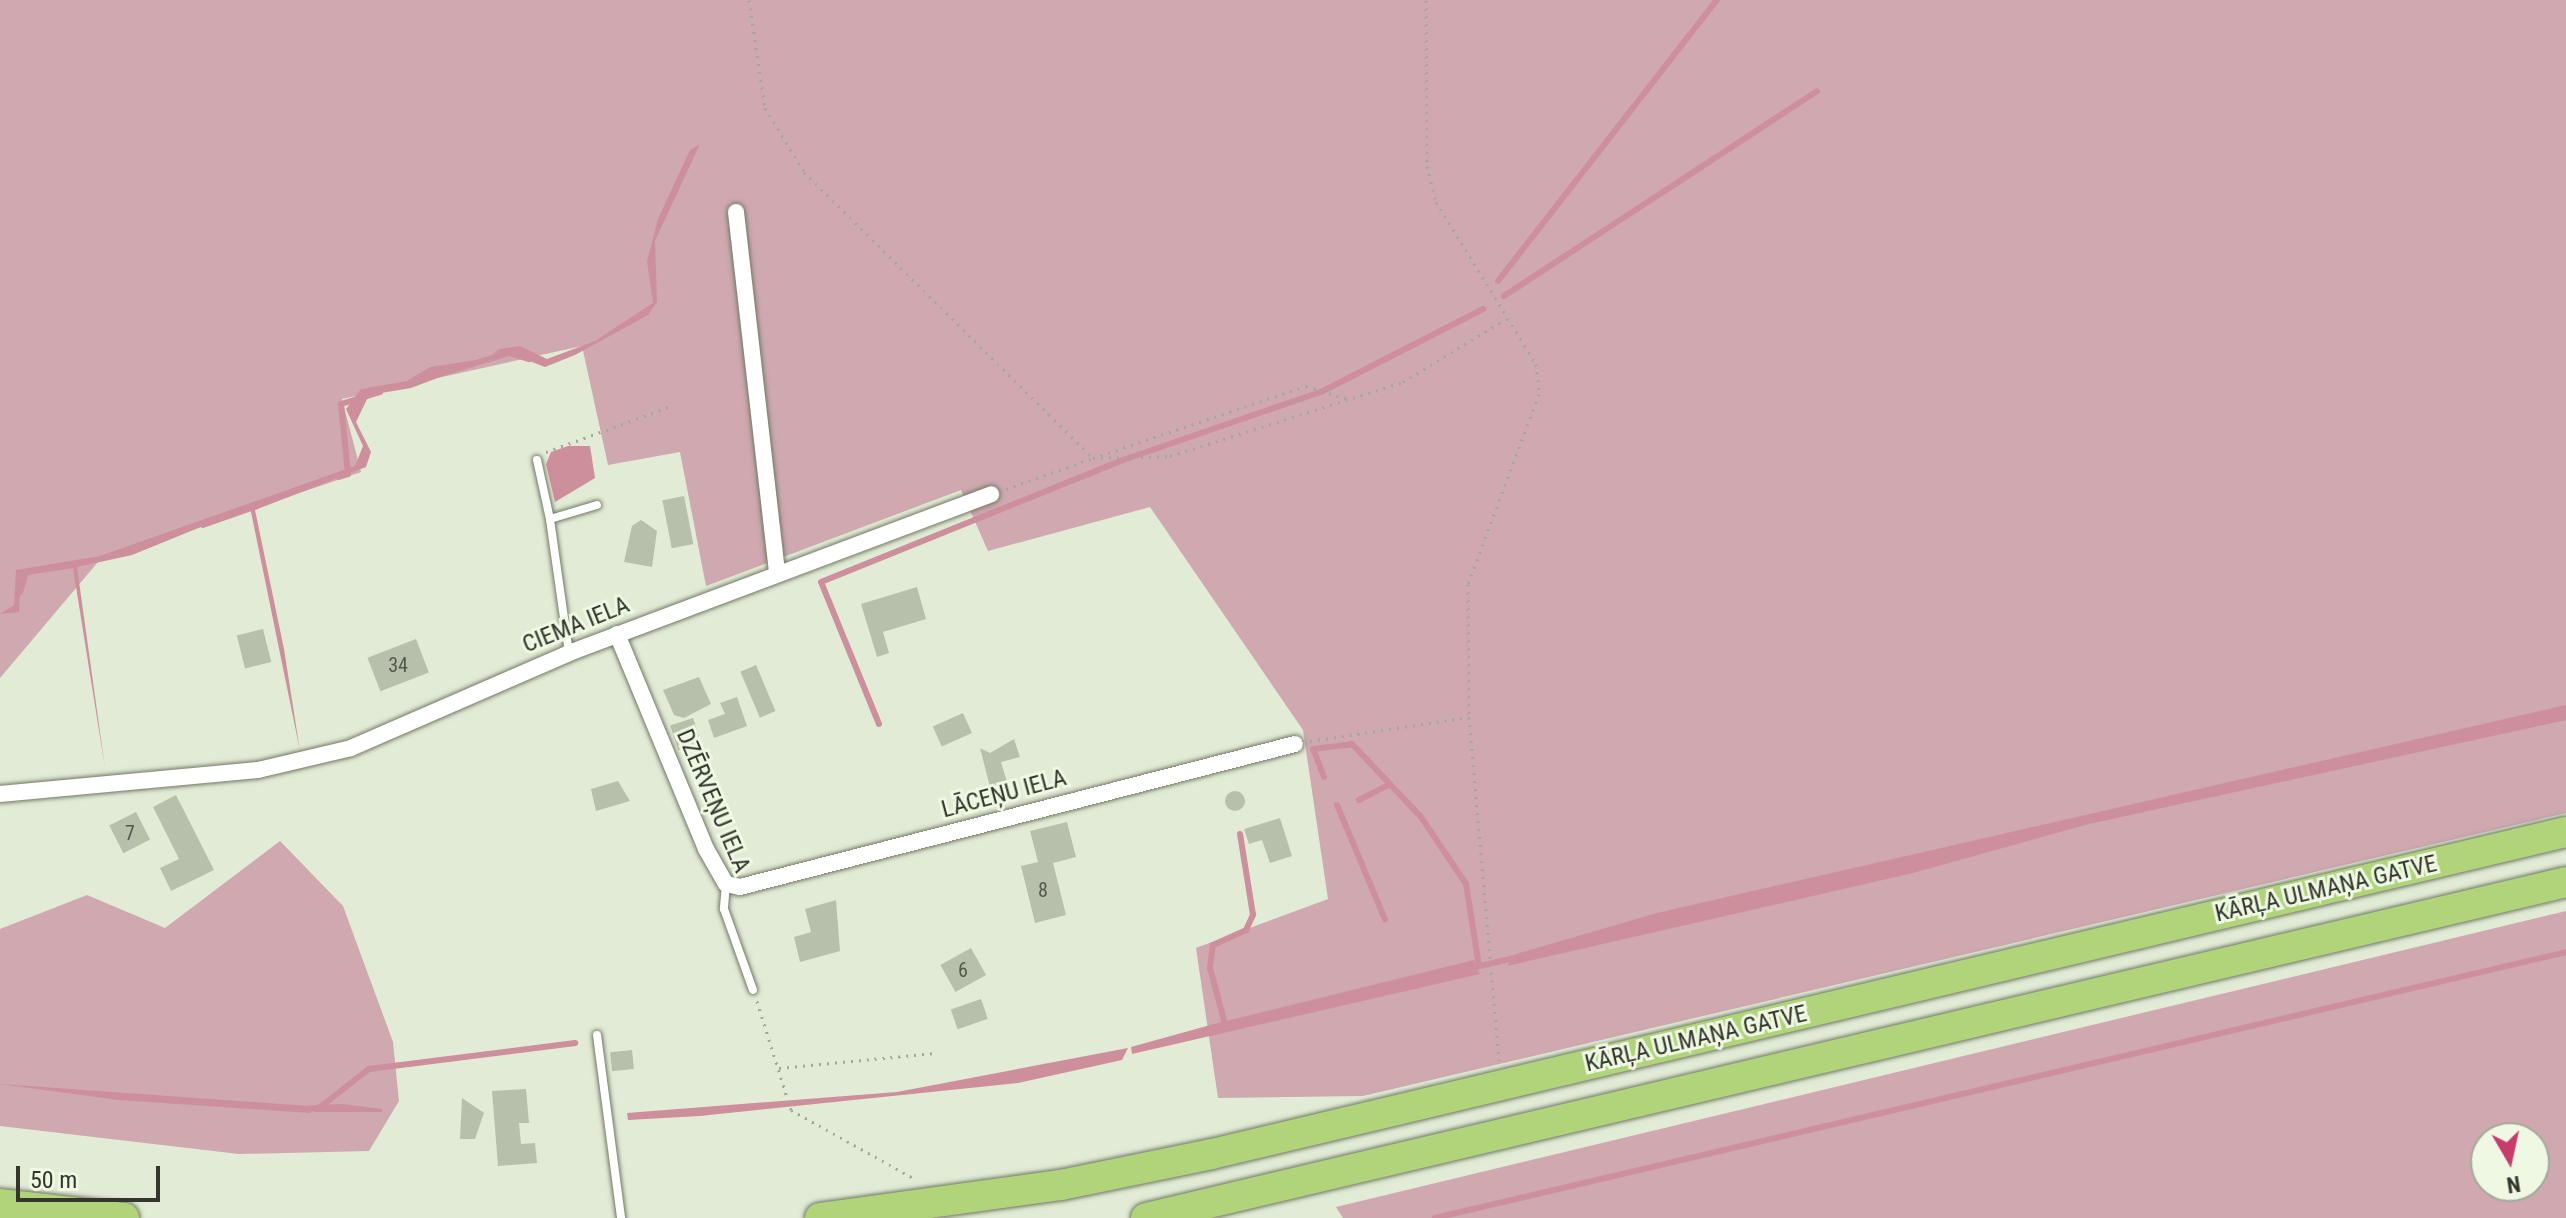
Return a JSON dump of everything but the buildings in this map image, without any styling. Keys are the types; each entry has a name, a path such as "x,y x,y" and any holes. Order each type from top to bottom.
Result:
{"highway":[{"name":"KĀRĻA ULMAŅA GATVE","path":"820,1218 1061,1185 1501,1085 2566,832"},
{"name":"KĀRĻA ULMAŅA GATVE","path":"1146,1218 2566,882"},
{"path":"0,1204 124,1218"}],"street":[{"path":"736,212 777,573"},
{"name":"CIEMA IELA","path":"0,794 310,760 617,634 991,494"},
{"name":"DZĒRVEŅU IELA","path":"617,634 726,884"},
{"name":"LĀCEŅU IELA","path":"726,884 760,883 1295,744"}],"lane":[{"path":"537,460 550,519 569,653"},
{"path":"550,519 597,505"},
{"name":"DZĒRVEŅU IELA","path":"726,884 724,909 753,990"},
{"path":"597,1035 621,1218"}],"path":[{"path":"749,0 765,108 804,172 878,241 1093,458 1161,457 1351,400 1403,382 1506,319"},
{"path":"1426,0 1427,166 1436,202 1536,364 1539,394 1468,584 1469,717 1501,1085"},
{"path":"991,494 1306,386 1351,400"},
{"path":"537,460 552,446 671,406"},
{"path":"1295,744 1469,717"},
{"path":"753,990 791,1110 915,1179"},
{"path":"779,1068 935,1053"}],"shaded area":[{"path":"0,0 2566,0 2566,813 1363,1096 1218,1098 1196,948 1328,899 1303,730 1150,507 988,551 961,490 706,586 680,452 608,465 582,346 342,399 361,472 98,562 0,678"},
{"path":"700,144 655,241 657,302 648,315 575,355 545,367 506,352 411,388 369,395 356,422 371,452 366,467 255,510 284,649 300,751 250,507 132,555 77,567 105,768 73,568 21,576 19,612 0,614 14,605 16,570 100,556 355,466 363,446 346,409 361,389 407,381 430,367 489,358 499,349 520,346 547,359 595,341 653,303 647,261 658,219 690,150"},
{"path":"568,446 590,446 595,478 555,502 546,464 551,452"},
{"path":"2566,705 2566,720 2089,824 1913,873 1507,966 1516,954 1657,913"},
{"path":"280,841 343,906 393,1042 399,1101 369,1151 239,1154 0,1126 0,929 87,895 165,928"},
{"path":"2566,911 2566,1218 1343,1218 1336,1207"},
{"path":"1474,960 1480,974 1132,1054 1131,1047 1214,1024"},
{"path":"1128,1048 1122,1060 1018,1083 700,1116 628,1120 627,1113 897,1092"},
{"path":"0,1084 309,1106 311,1113 118,1100"},
{"path":"342,1104 382,1109 382,1112 314,1112 316,1105"}],"waterway":[{"path":"1498,281 1717,0"},
{"path":"1504,296 1817,91"},
{"path":"879,724 821,582 1123,460 1323,391 1483,309"},
{"path":"433,376 509,353 529,359"},
{"path":"339,477 348,474 341,404 380,392"},
{"path":"203,525 257,506"},
{"path":"20,592 26,572"},
{"path":"1324,777 1313,749 1352,744 1421,817 1466,884 1479,966"},
{"path":"1359,800 1387,786"},
{"path":"1337,805 1385,919"},
{"path":"1226,1028 1210,968 1213,945 1246,930 1253,915 1240,834"},
{"path":"1435,1218 2566,952"},
{"path":"1475,967 1515,958"},
{"path":"302,1109 319,1108 369,1069 575,1043"}]}
